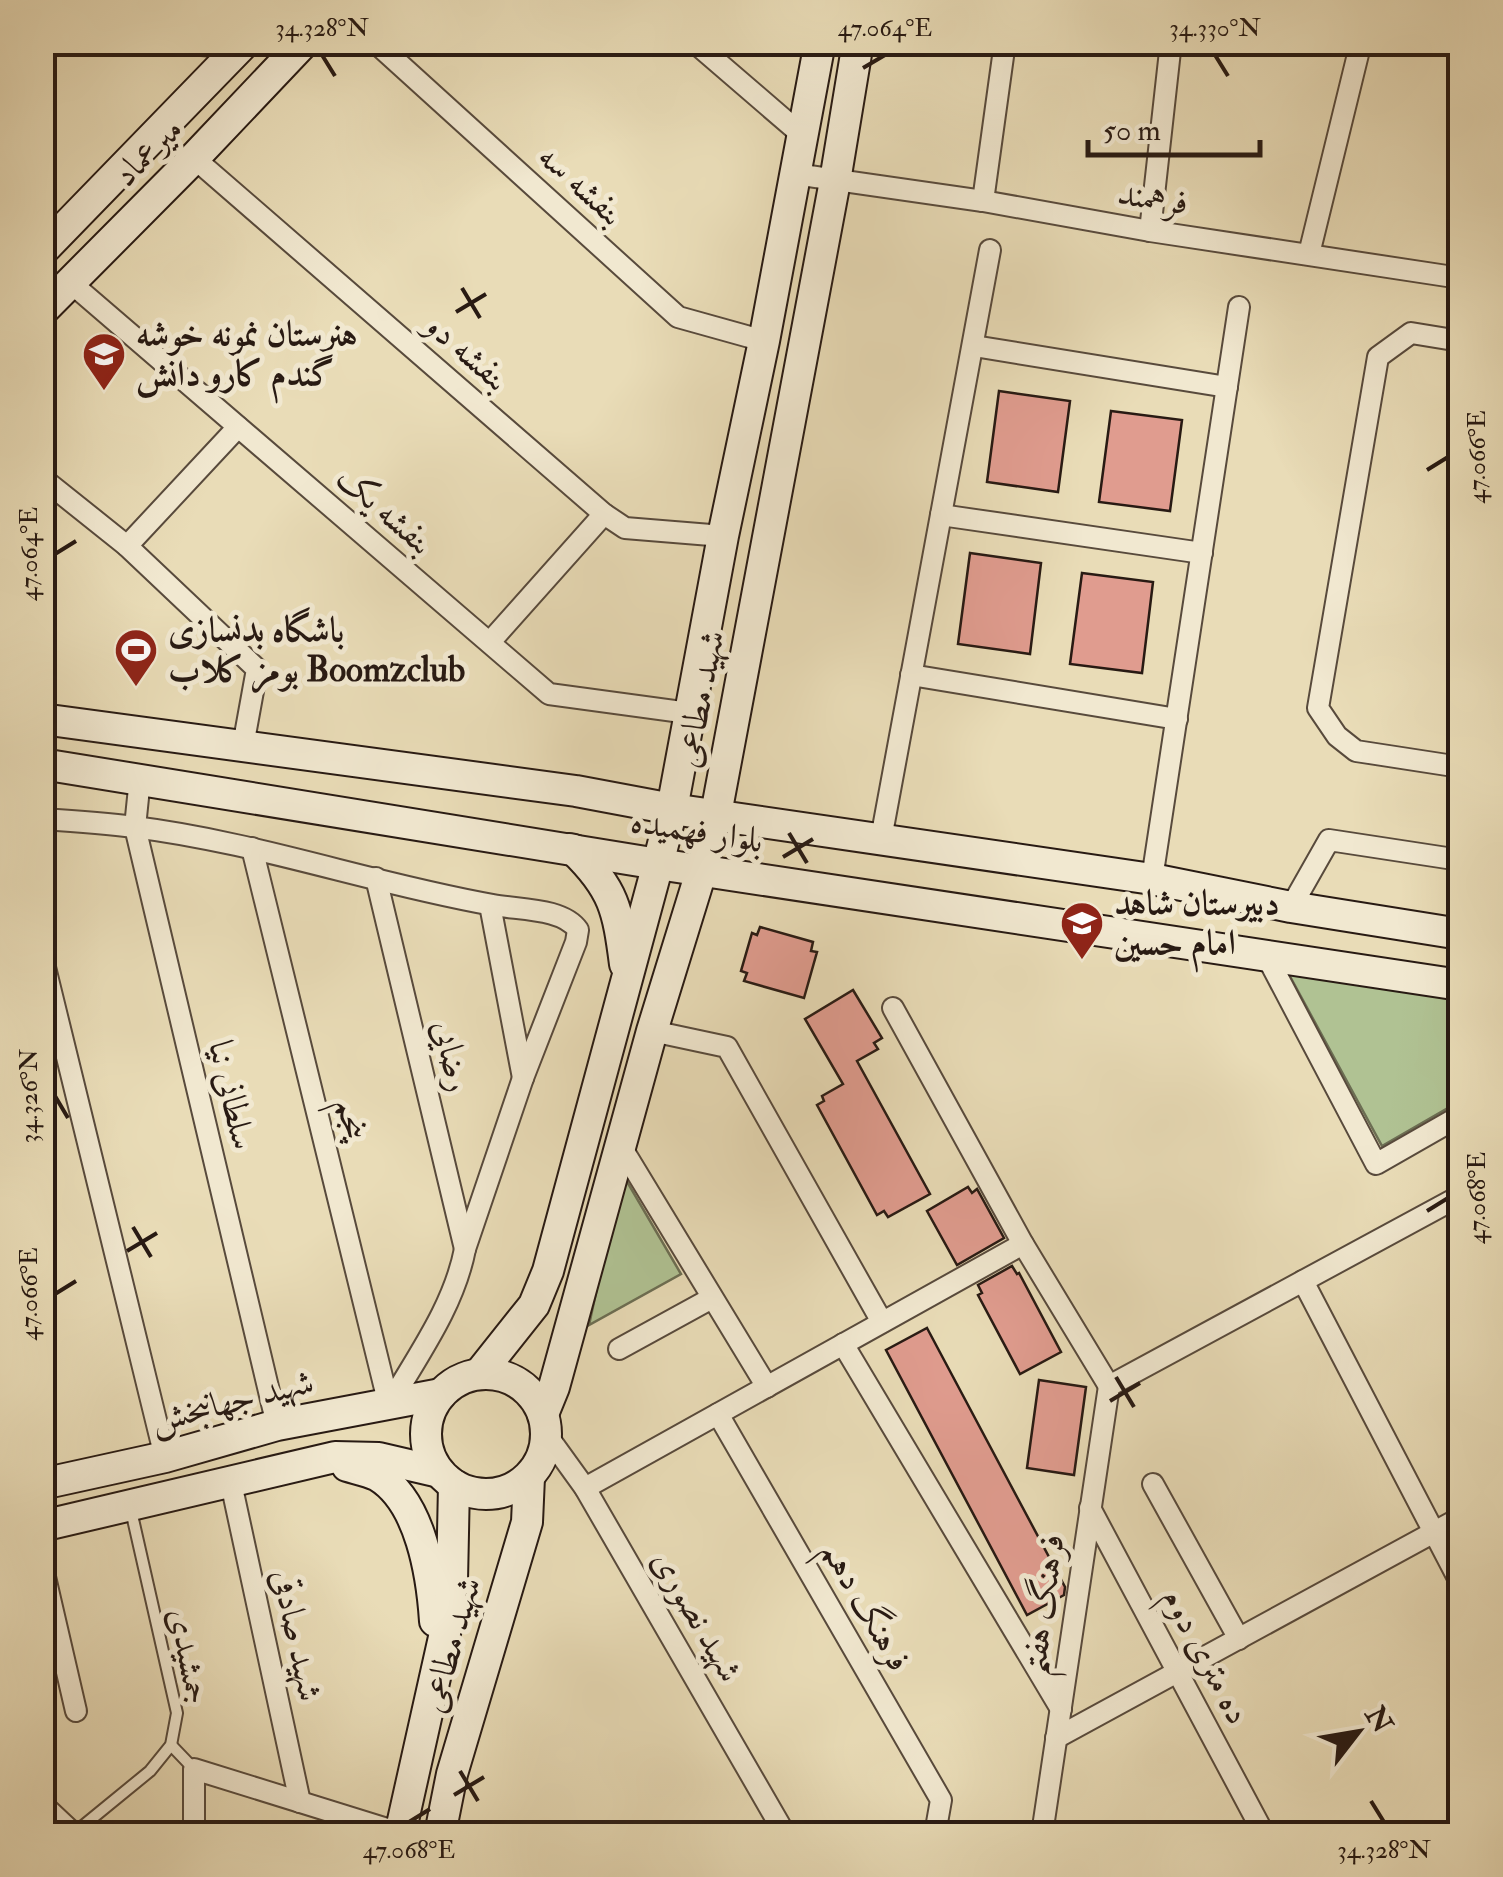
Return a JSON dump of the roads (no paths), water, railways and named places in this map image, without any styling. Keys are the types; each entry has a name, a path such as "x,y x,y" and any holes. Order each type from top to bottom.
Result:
{"street":[{"path":"164,42 242,45"},
{"name":"میرعماد","path":"42,311 304,42"},
{"name":"بنفشه سه","path":"375,42 678,317 764,341"},
{"path":"694,42 802,135"},
{"name":"شهید مطاعی","path":"479,1374 534,1305 548,1272 658,864 672,809 820,42"},
{"name":"شهید مطاعی","path":"544,1424 716,814 858,42"},
{"path":"982,201 1005,42"},
{"path":"1150,231 1170,42"},
{"path":"1308,254 1361,42"},
{"name":"میرعماد","path":"42,251 242,45"},
{"name":"بنفشه دو","path":"194,158 604,514 625,528 723,536"},
{"name":"فرهمند","path":"795,174 1460,278"},
{"path":"881,839 990,250"},
{"name":"بنفشه یک","path":"70,283 549,694 689,712"},
{"path":"1152,879 1239,307"},
{"path":"1460,341 1411,333 1378,357 1318,708 1337,736 1356,751 1460,767"},
{"path":"974,346 1227,387"},
{"path":"127,546 238,427"},
{"path":"42,478 127,546 257,668 244,746"},
{"path":"490,642 604,514"},
{"path":"942,515 1202,553"},
{"path":"911,675 1177,719"},
{"name":"بلوار فهمیده","path":"42,720 576,791 672,809 1152,879 1460,934"},
{"name":"بلوار فهمیده","path":"42,764 658,864 1460,985"},
{"name":"سلطانی نیا","path":"140,778 135,827 277,1425"},
{"path":"42,819 135,827 252,848 490,904 558,915 572,920 578,930 522,1078 465,1249 460,1276 388,1405"},
{"path":"1291,906 1328,840 1460,860"},
{"path":"552,845 574,850 604,882 618,920 627,974"},
{"name":"پنجم","path":"252,848 388,1405"},
{"name":"رضایی","path":"376,878 465,1249"},
{"path":"490,904 522,1078"},
{"path":"42,955 165,1457"},
{"path":"1266,955 1376,1164 1460,1116"},
{"path":"893,1008 1023,1244 1109,1386 1460,1196"},
{"path":"652,1031 727,1047 882,1322"},
{"path":"620,1145 767,1387"},
{"path":"585,1488 1023,1244"},
{"path":"1303,1281 1460,1582"},
{"path":"619,1349 712,1298"},
{"path":"844,1344 1061,1709"},
{"path":"42,1526 335,1457 379,1458 446,1478 472,1493 493,1494 512,1489 529,1477 544,1450 544,1424 535,1399 524,1388 511,1379 479,1374 441,1394 430,1412 426,1433 429,1453 446,1478"},
{"name":"فرهنگ هفتم","path":"1042,1834 1109,1386"},
{"name":"شهید جهانبخش","path":"42,1484 165,1457 277,1425 441,1394"},
{"name":"فرهنگ دهم","path":"718,1414 941,1800 934,1834"},
{"name":"شهید نصوری","path":"544,1424 785,1834"},
{"path":"310,1462 340,1464 376,1474 396,1490 406,1506 430,1578 437,1671"},
{"name":"شهید مطاعی","path":"440,1834 452,1774 527,1522 529,1477"},
{"name":"شهید مطاعی","path":"405,1834 449,1615 452,1581 446,1478"},
{"name":"شهید صادقی","path":"231,1482 300,1802"},
{"path":"1153,1484 1238,1639"},
{"name":"ده متری دوم","path":"1090,1508 1264,1834"},
{"path":"1056,1738 1460,1518"},
{"path":"42,1564 76,1711"},
{"path":"194,1834 194,1769 405,1834"},
{"path":"42,1804 74,1834"}],"lane":[{"name":"جمشیدی","path":"74,1834 150,1772 170,1745 176,1713 130,1506"},
{"path":"170,1745 194,1769"}],"place":[{"name":"هنرستان نمونه خوشه گندم کارو دانش","path":"104,392"},
{"name":"باشگاه بدنسازی بومز کلاب Boomzclub","path":"136,688"},
{"name":"دبیرستان شاهد امام حسین","path":"1082,961"}]}
